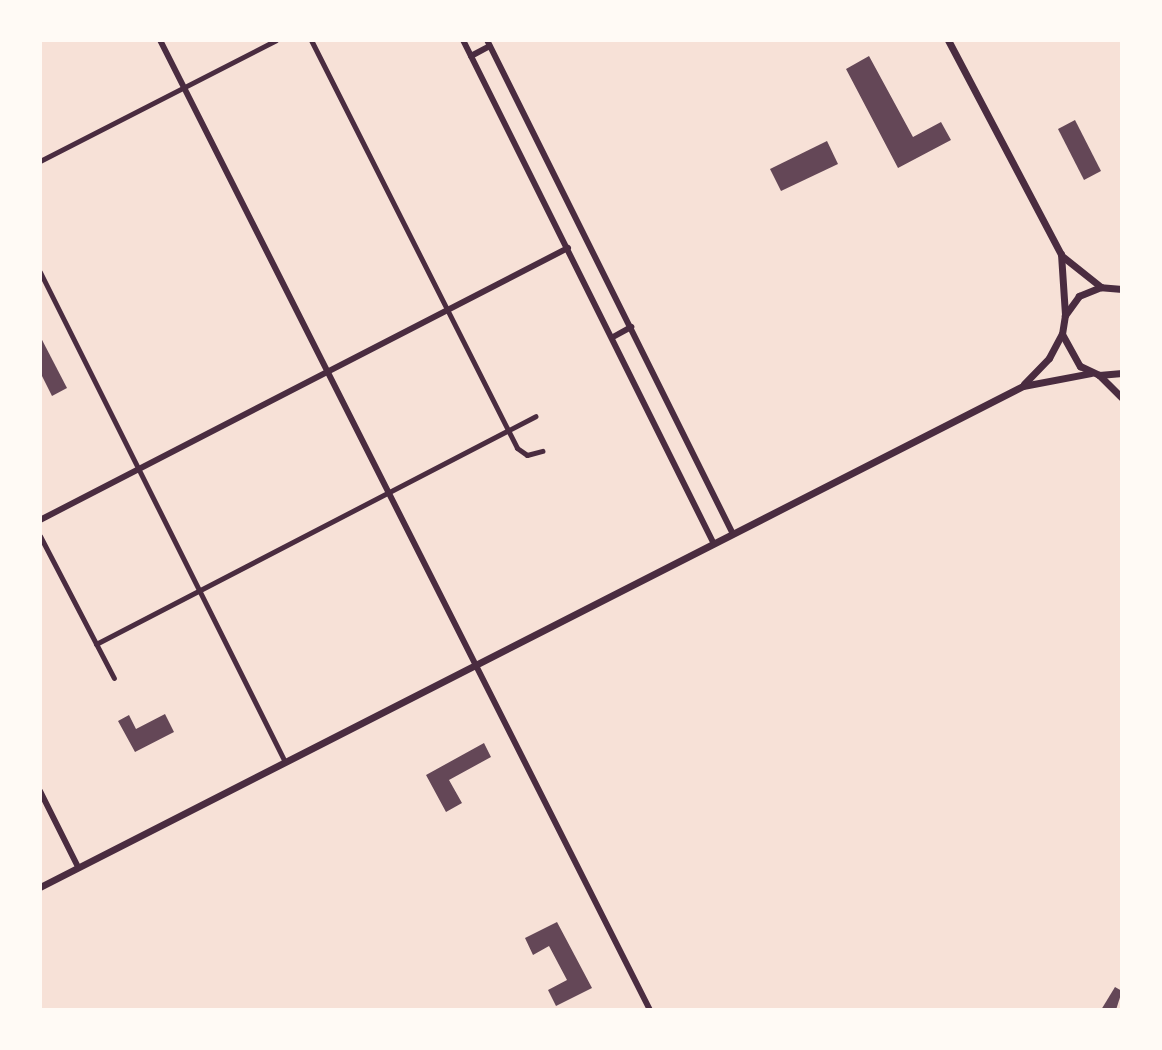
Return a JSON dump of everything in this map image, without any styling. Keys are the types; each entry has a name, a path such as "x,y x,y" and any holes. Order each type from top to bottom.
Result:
{"main road":[{"path":"948,40 1061,254 1101,287"},
{"path":"1023,386 1049,358 1062,334 1065,315 1061,254"},
{"path":"1065,315 1079,296 1122,282"},
{"path":"1112,286 1122,289"},
{"path":"1062,334 1071,357 1122,398"},
{"path":"40,887 1023,386 1095,374 1122,373"}],"street":[{"path":"160,40 650,1010"},
{"path":"40,161 276,40"},
{"path":"311,40 508,431 522,453 542,451"},
{"path":"463,40 714,544"},
{"path":"471,56 488,43 733,534"},
{"path":"40,520 568,248"},
{"path":"40,272 284,760"},
{"path":"613,337 631,327"},
{"path":"96,644 535,416"},
{"path":"40,536 114,678"},
{"path":"40,791 78,867"}],"building":[{"path":"869,56 913,137 941,122 951,140 898,168 846,69"},
{"path":"1075,120 1101,171 1084,180 1058,129"},
{"path":"827,141 838,164 781,191 770,169"},
{"path":"40,336 67,388 52,396 40,372"},
{"path":"165,714 174,732 135,752 118,721 129,715 136,729"},
{"path":"484,743 491,757 449,780 462,803 446,812 426,775"},
{"path":"557,922 592,988 556,1006 548,990 567,980 549,946 533,955 525,938"},
{"path":"1115,987 1122,991 1116,1010 1101,1010"}]}
